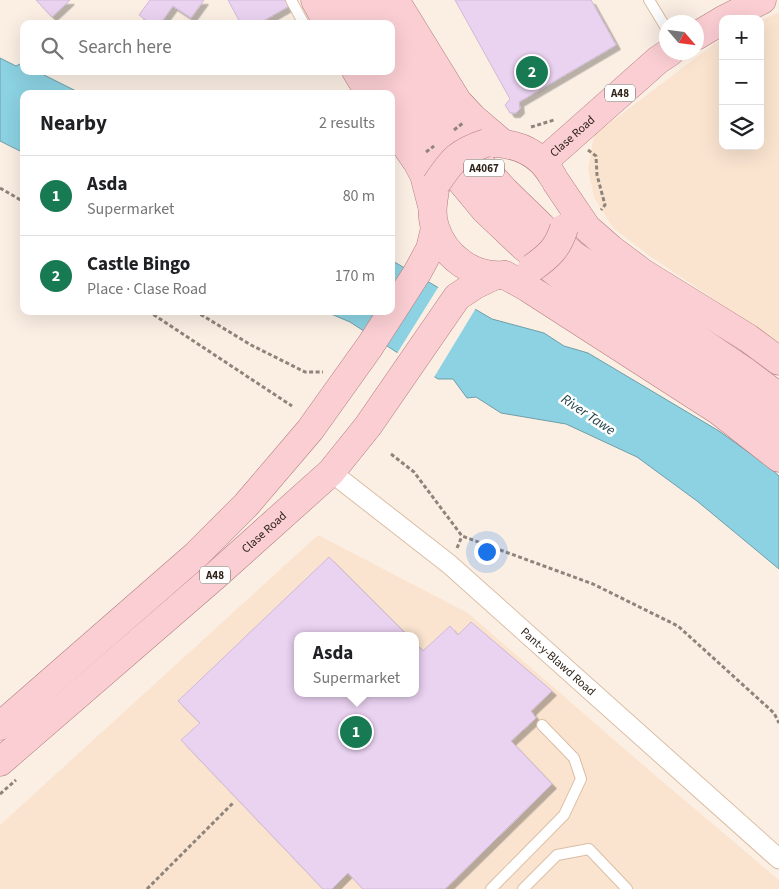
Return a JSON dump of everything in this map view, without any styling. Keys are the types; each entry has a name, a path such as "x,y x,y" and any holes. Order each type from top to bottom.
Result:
{"main road":[{"path":"315,0 326,20"},
{"path":"342,0 353,20"},
{"path":"368,0 380,20"},
{"path":"395,0 458,102 494,143"},
{"path":"732,15 762,0"},
{"path":"704,31 719,22"},
{"name":"A4067","path":"395,45 441,116 471,154 542,227 580,260 742,370 779,398"},
{"name":"Clase Road","path":"549,172 571,136 659,59"},
{"path":"358,75 368,90"},
{"name":"A4067","path":"384,75 393,90"},
{"name":"A4067","path":"395,93 451,170 485,210 524,247 587,297 732,393 779,429"},
{"path":"395,130 412,153 424,175 448,250 465,266 474,271 500,276 528,288 719,411 779,458"},
{"path":"434,206 451,161 469,148 494,143 523,148 533,154 549,172 563,205 576,228 610,249 643,273 748,338 779,361"},
{"name":"A48","path":"395,307 430,249 434,206"},
{"path":"500,276 532,268 549,256 562,238 576,228"},
{"name":"Clase Road","path":"0,762 331,472 368,426 457,297 474,286 500,276"},
{"name":"A48","path":"0,726 196,555 246,505 310,430 390,315"}],"street":[{"name":"Pant-y-Blawd Road","path":"331,472 449,564 779,859"}],"lane":[{"path":"291,0 302,20"},
{"path":"649,0 659,16"},
{"path":"491,889 564,815 581,779 574,758 542,725"},
{"path":"523,889 557,855 589,849 627,889"}],"path":[{"path":"571,136 596,156 597,175 605,205 576,228"},
{"path":"0,188 20,200"},
{"path":"154,315 292,406"},
{"path":"202,315 251,345 305,372 327,372"},
{"path":"391,454 414,472 462,536 592,584 678,626 774,713 779,723"},
{"path":"147,889 233,803"}],"shaded area":[{"path":"779,12 779,343 651,257 613,228 594,197 588,169 594,135 693,60 704,60 704,52 719,41 719,150 764,150 764,19"},
{"path":"318,535 468,613 779,880 779,889 0,889 0,825"}],"water":[{"path":"0,58 16,66 20,64 20,75 44,75 74,90 20,90 20,151 0,141"},
{"name":"River Tawe","path":"395,262 492,319 544,333 564,346 588,353 719,431 779,476 779,569 697,501 637,457 566,424 501,413 476,397 467,398 453,379 438,379 350,322 333,315 395,315"}],"pier":[{"path":"439,286 476,308 433,379 396,355"}],"building":[{"path":"36,0 70,0 52,17"},
{"path":"150,0 204,0 191,18 173,6 163,20 146,20 139,15"},
{"path":"228,0 288,0 291,5 265,20 239,20"},
{"path":"455,0 591,0 616,45 519,102 520,109 516,113 510,113 505,105 510,99"},
{"path":"329,557 404,632 294,632 294,697 419,697 419,647 423,651 450,626 458,635 471,622 552,691 531,711 536,718 511,741 552,784 445,889 363,889 348,873 332,889 323,889 181,740 200,723 178,701"}],"place":[{"name":"Castle Bingo","path":"532,72"},
{"name":"Asda","path":"356,732"}]}
